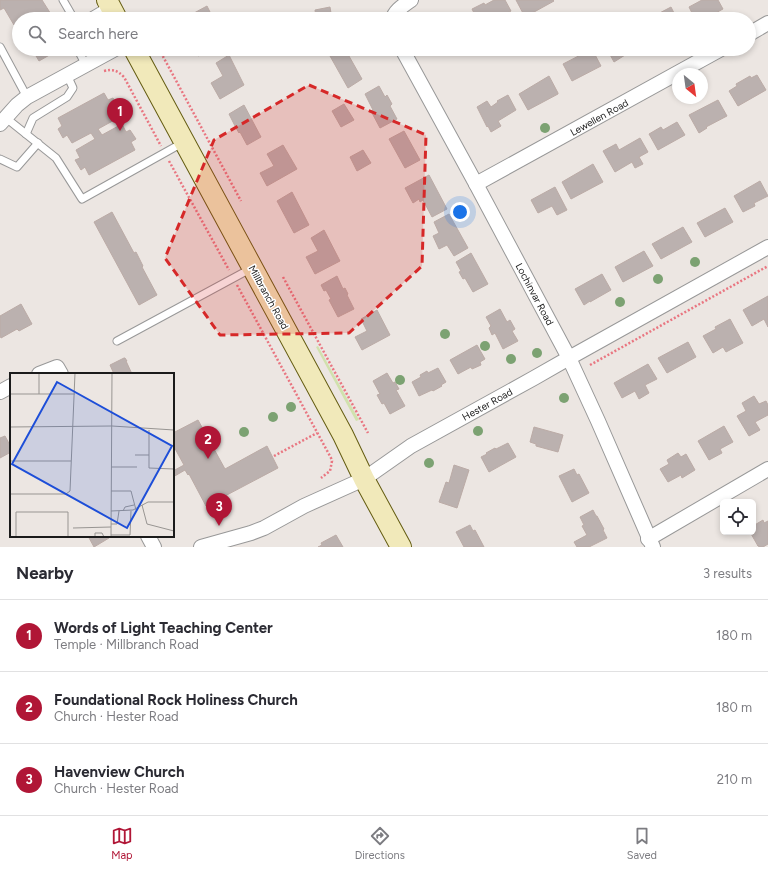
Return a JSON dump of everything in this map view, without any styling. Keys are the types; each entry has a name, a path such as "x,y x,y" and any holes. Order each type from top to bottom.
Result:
{"main road":[{"name":"Millbranch Road","path":"138,56 343,435 364,479 401,547"}],"street":[{"path":"397,12 410,0"},
{"path":"756,30 768,23"},
{"path":"3,121 16,105 28,97 102,56"},
{"name":"Lochinvar Road","path":"406,56 569,358 651,543"},
{"name":"Lewellen Road","path":"476,184 708,56"},
{"name":"Hester Road","path":"201,547 264,528 304,506 364,479 411,446 768,247"},
{"path":"46,373 59,371"},
{"path":"0,392 10,387"},
{"path":"651,543 768,469"},
{"path":"149,537 154,547"}],"lane":[{"path":"63,0 70,12"},
{"path":"103,12 112,8"},
{"path":"0,47 28,97"},
{"path":"81,56 86,65"},
{"path":"26,134 33,118 67,97 72,88 67,75"},
{"path":"3,121 26,134 56,158 82,199 184,142"},
{"path":"0,159 17,167 38,143"},
{"path":"117,341 252,268"}],"path":[{"path":"163,56 241,201"},
{"path":"98,74 113,70 119,72 124,77 332,461 330,470 321,478"},
{"path":"590,365 768,266"},
{"path":"283,277 368,433"},
{"path":"274,456 317,433"}],"highlighted area":[{"path":"309,85 426,135 422,266 349,333 220,335 165,258 214,140"}],"green space":[{"path":"318,346 359,420 356,421 316,347"}],"building":[{"path":"0,0 42,0 50,12 12,12 12,22 4,8 0,10"},
{"path":"494,0 505,0 511,11 474,12 472,9 484,3 485,5"},
{"path":"516,0 554,1 534,12 522,12"},
{"path":"702,0 718,0 723,9 717,12 692,12 689,7"},
{"path":"207,6 210,12 196,12"},
{"path":"330,7 331,12 315,12 315,10"},
{"path":"671,7 674,12 662,12"},
{"path":"36,56 48,56 39,61"},
{"path":"230,56 244,85 220,99 211,83 223,76 216,63"},
{"path":"330,56 349,56 362,79 348,88"},
{"path":"578,56 596,56 601,66 572,81 563,64"},
{"path":"611,56 624,56 614,62"},
{"path":"757,75 766,90 738,106 729,91 737,86 736,84 750,76 751,78"},
{"path":"549,76 558,94 528,110 519,94"},
{"path":"379,86 385,97 387,95 392,104 390,106 397,119 380,128 371,111 373,110 365,94"},
{"path":"104,93 108,100 113,98 118,107 114,110 118,118 98,129 102,135 122,124 126,132 130,130 136,139 131,142 135,150 89,175 85,167 81,170 75,160 80,158 76,150 95,139 91,133 72,143 67,135 63,138 58,129 62,126 58,118"},
{"path":"508,95 516,110 498,121 501,126 491,132 477,107 487,101 491,107 498,102 497,101"},
{"path":"718,100 727,116 706,127 707,128 699,133 689,115"},
{"path":"344,104 354,120 341,127 332,111"},
{"path":"244,105 261,137 247,145 229,114"},
{"path":"677,122 685,135 658,150 649,134 661,127 663,130"},
{"path":"404,131 420,160 405,168 389,139"},
{"path":"640,138 648,152 639,157 643,164 635,168 632,162 615,172 603,151 616,144 619,150"},
{"path":"283,145 297,169 267,186 260,173 274,166 267,154"},
{"path":"363,150 371,163 357,171 350,157"},
{"path":"593,164 603,182 571,199 562,182"},
{"path":"429,175 447,209 432,217 423,200 420,202 419,199 413,203 405,188"},
{"path":"760,181 768,196 754,203 755,206 743,212 734,196"},
{"path":"555,187 567,210 557,215 552,206 538,213 531,200"},
{"path":"292,192 309,225 294,233 277,201"},
{"path":"725,208 733,222 705,237 697,223"},
{"path":"112,212 134,253 136,252 157,295 139,305 94,222"},
{"path":"449,214 468,248 454,256 447,245 439,249 433,236 439,233 434,222"},
{"path":"683,227 692,242 661,259 652,244"},
{"path":"324,230 340,261 315,274 306,257 318,251 311,238"},
{"path":"644,251 653,266 623,282 615,267"},
{"path":"471,253 488,284 473,292 465,278 463,279 459,272 461,271 456,262"},
{"path":"602,274 611,290 584,305 575,289"},
{"path":"337,276 343,289 345,288 354,309 338,317 329,300 331,299 321,285"},
{"path":"768,296 768,327 764,319 752,326 743,310"},
{"path":"21,304 32,324 19,331 17,329 1,338 0,316"},
{"path":"500,309 507,322 510,320 515,329 512,331 518,341 503,349 495,333 492,335 489,328 491,326 486,317"},
{"path":"377,310 390,335 362,350 355,337 367,331 361,319"},
{"path":"730,319 743,343 726,352 723,347 713,353 703,336 716,329 715,327"},
{"path":"688,342 696,357 667,373 658,358"},
{"path":"477,345 485,359 480,362 481,365 472,369 471,367 458,374 450,360"},
{"path":"125,358 132,373 114,373 110,365"},
{"path":"648,364 657,379 645,385 649,393 639,399 635,391 622,398 614,383"},
{"path":"438,368 446,382 433,391 432,390 419,396 412,382 421,377 420,375 427,371 428,373"},
{"path":"387,373 399,389 396,390 405,406 390,414 384,403 382,404 377,395 380,394 373,381"},
{"path":"754,396 759,404 766,401 768,405 768,415 755,422 760,430 749,436 737,416 746,411 742,403"},
{"path":"198,420 225,469 267,446 278,468 206,506 189,474 188,475 185,470 174,476 174,470 184,465 174,447 174,432"},
{"path":"724,426 733,442 720,449 722,453 709,460 698,441"},
{"path":"534,427 563,435 558,452 536,446 536,444 530,442"},
{"path":"5,436 10,445 10,453 0,458 0,438"},
{"path":"508,443 516,457 489,472 481,457 495,448 496,449"},
{"path":"678,453 681,457 686,454 695,470 682,478 681,475 668,482 660,469 669,464 667,460"},
{"path":"454,465 469,470 457,508 439,502 446,482 449,483"},
{"path":"574,469 577,475 579,474 589,493 572,502 559,476"},
{"path":"593,510 604,529 603,530 607,538 589,547 577,547 574,542 587,535 582,526 584,525 580,517"},
{"path":"763,520 764,523 768,521 768,544 763,547 758,546 752,535 756,535 756,524"},
{"path":"470,525 473,531 475,530 484,547 464,547 456,532"},
{"path":"336,535 343,547 318,547 322,545 321,543"},
{"path":"89,537 108,537 109,538 94,547"}],"place":[{"name":"Words of Light Teaching Center","path":"120,131"},
{"name":"Foundational Rock Holiness Church","path":"208,459"},
{"name":"Havenview Church","path":"219,526"}]}
